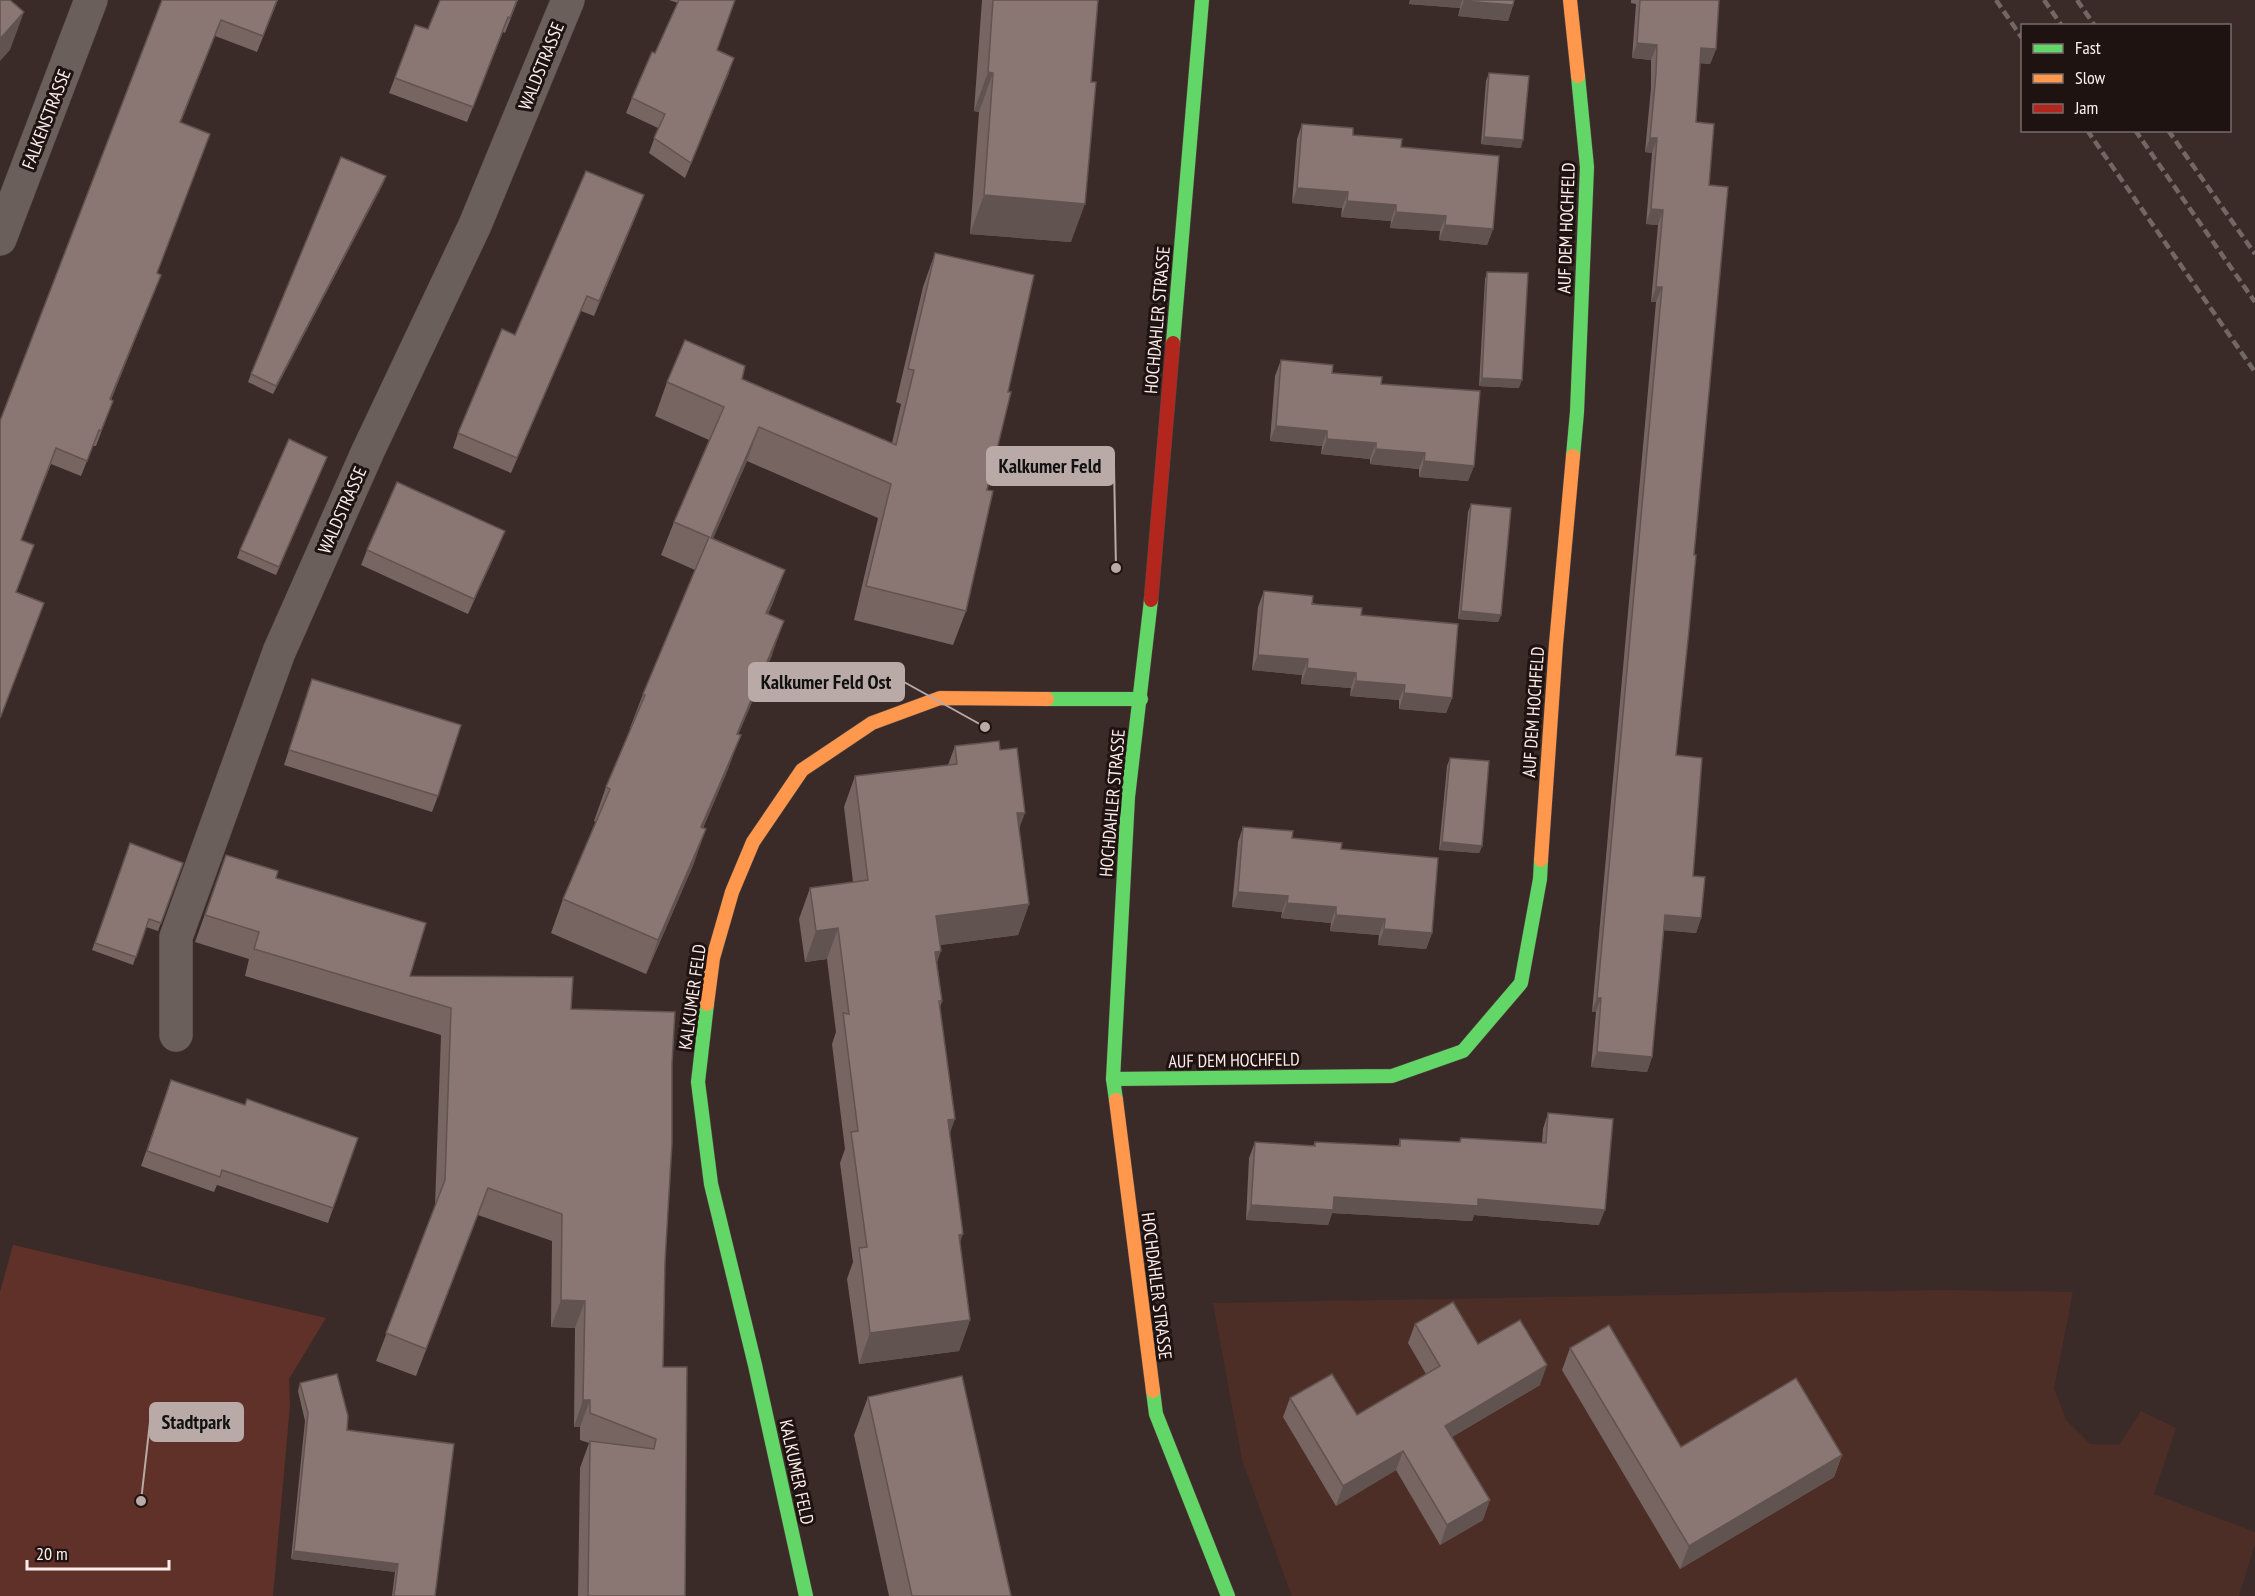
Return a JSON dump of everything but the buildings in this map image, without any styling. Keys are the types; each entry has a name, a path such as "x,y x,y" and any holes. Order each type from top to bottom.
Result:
{"street":[{"name":"FALKENSTRASSE","path":"0,239 91,0"},
{"name":"WALDSTRASSE","path":"176,1035 176,937 279,652 368,451 475,225 568,0"},
{"name":"HOCHDAHLER STRASSE","path":"1202,0 1155,565 1128,797 1113,1079 1155,1414 1228,1596"},
{"name":"AUF DEM HOCHFELD","path":"1113,1079 1392,1076 1463,1052 1521,983 1540,879 1556,644 1577,412 1587,167 1570,0"},
{"name":"KALKUMER FELD","path":"806,1596 755,1365 711,1184 698,1082 713,958 732,892 753,842 802,770 872,723 940,698 1141,699"}],"shaded area":[{"path":"13,1245 326,1318 289,1379 290,1405 273,1596 0,1596 0,1292"},
{"path":"1942,1290 2073,1292 2054,1388 2066,1420 2090,1444 2119,1445 2141,1411 2176,1428 2154,1494 2255,1532 2255,1544 2239,1596 1292,1596 1242,1460 1213,1303"}],"railway":[{"path":"1996,0 2021,37"},
{"path":"2044,0 2061,24"},
{"path":"2077,0 2094,24"},
{"path":"2088,132 2255,372"},
{"path":"2136,132 2255,302"},
{"path":"2169,132 2255,254"}],"traffic: fast":[{"path":"1173,343 1202,0"},
{"path":"1573,456 1577,412 1587,167 1578,76"},
{"path":"1116,1100 1113,1079 1128,797 1151,600"},
{"path":"1047,699 1141,699"},
{"path":"1113,1079 1392,1076 1463,1051 1521,983 1540,879 1541,860"},
{"path":"707,1004 698,1082 711,1184 755,1365 806,1596"},
{"path":"1153,1391 1156,1414 1228,1596"}],"traffic: slow":[{"path":"1570,0 1578,76"},
{"path":"1541,860 1556,644 1573,456"},
{"path":"707,1004 713,958 732,892 753,842 802,770 872,723 940,698 1047,699"},
{"path":"1116,1100 1153,1391"}],"traffic: jam":[{"path":"1151,600 1173,343"}],"place":[{"name":"Kalkumer Feld","path":"1116,568"},
{"name":"Kalkumer Feld Ost","path":"985,727"},
{"name":"Stadtpark","path":"141,1501"}]}
